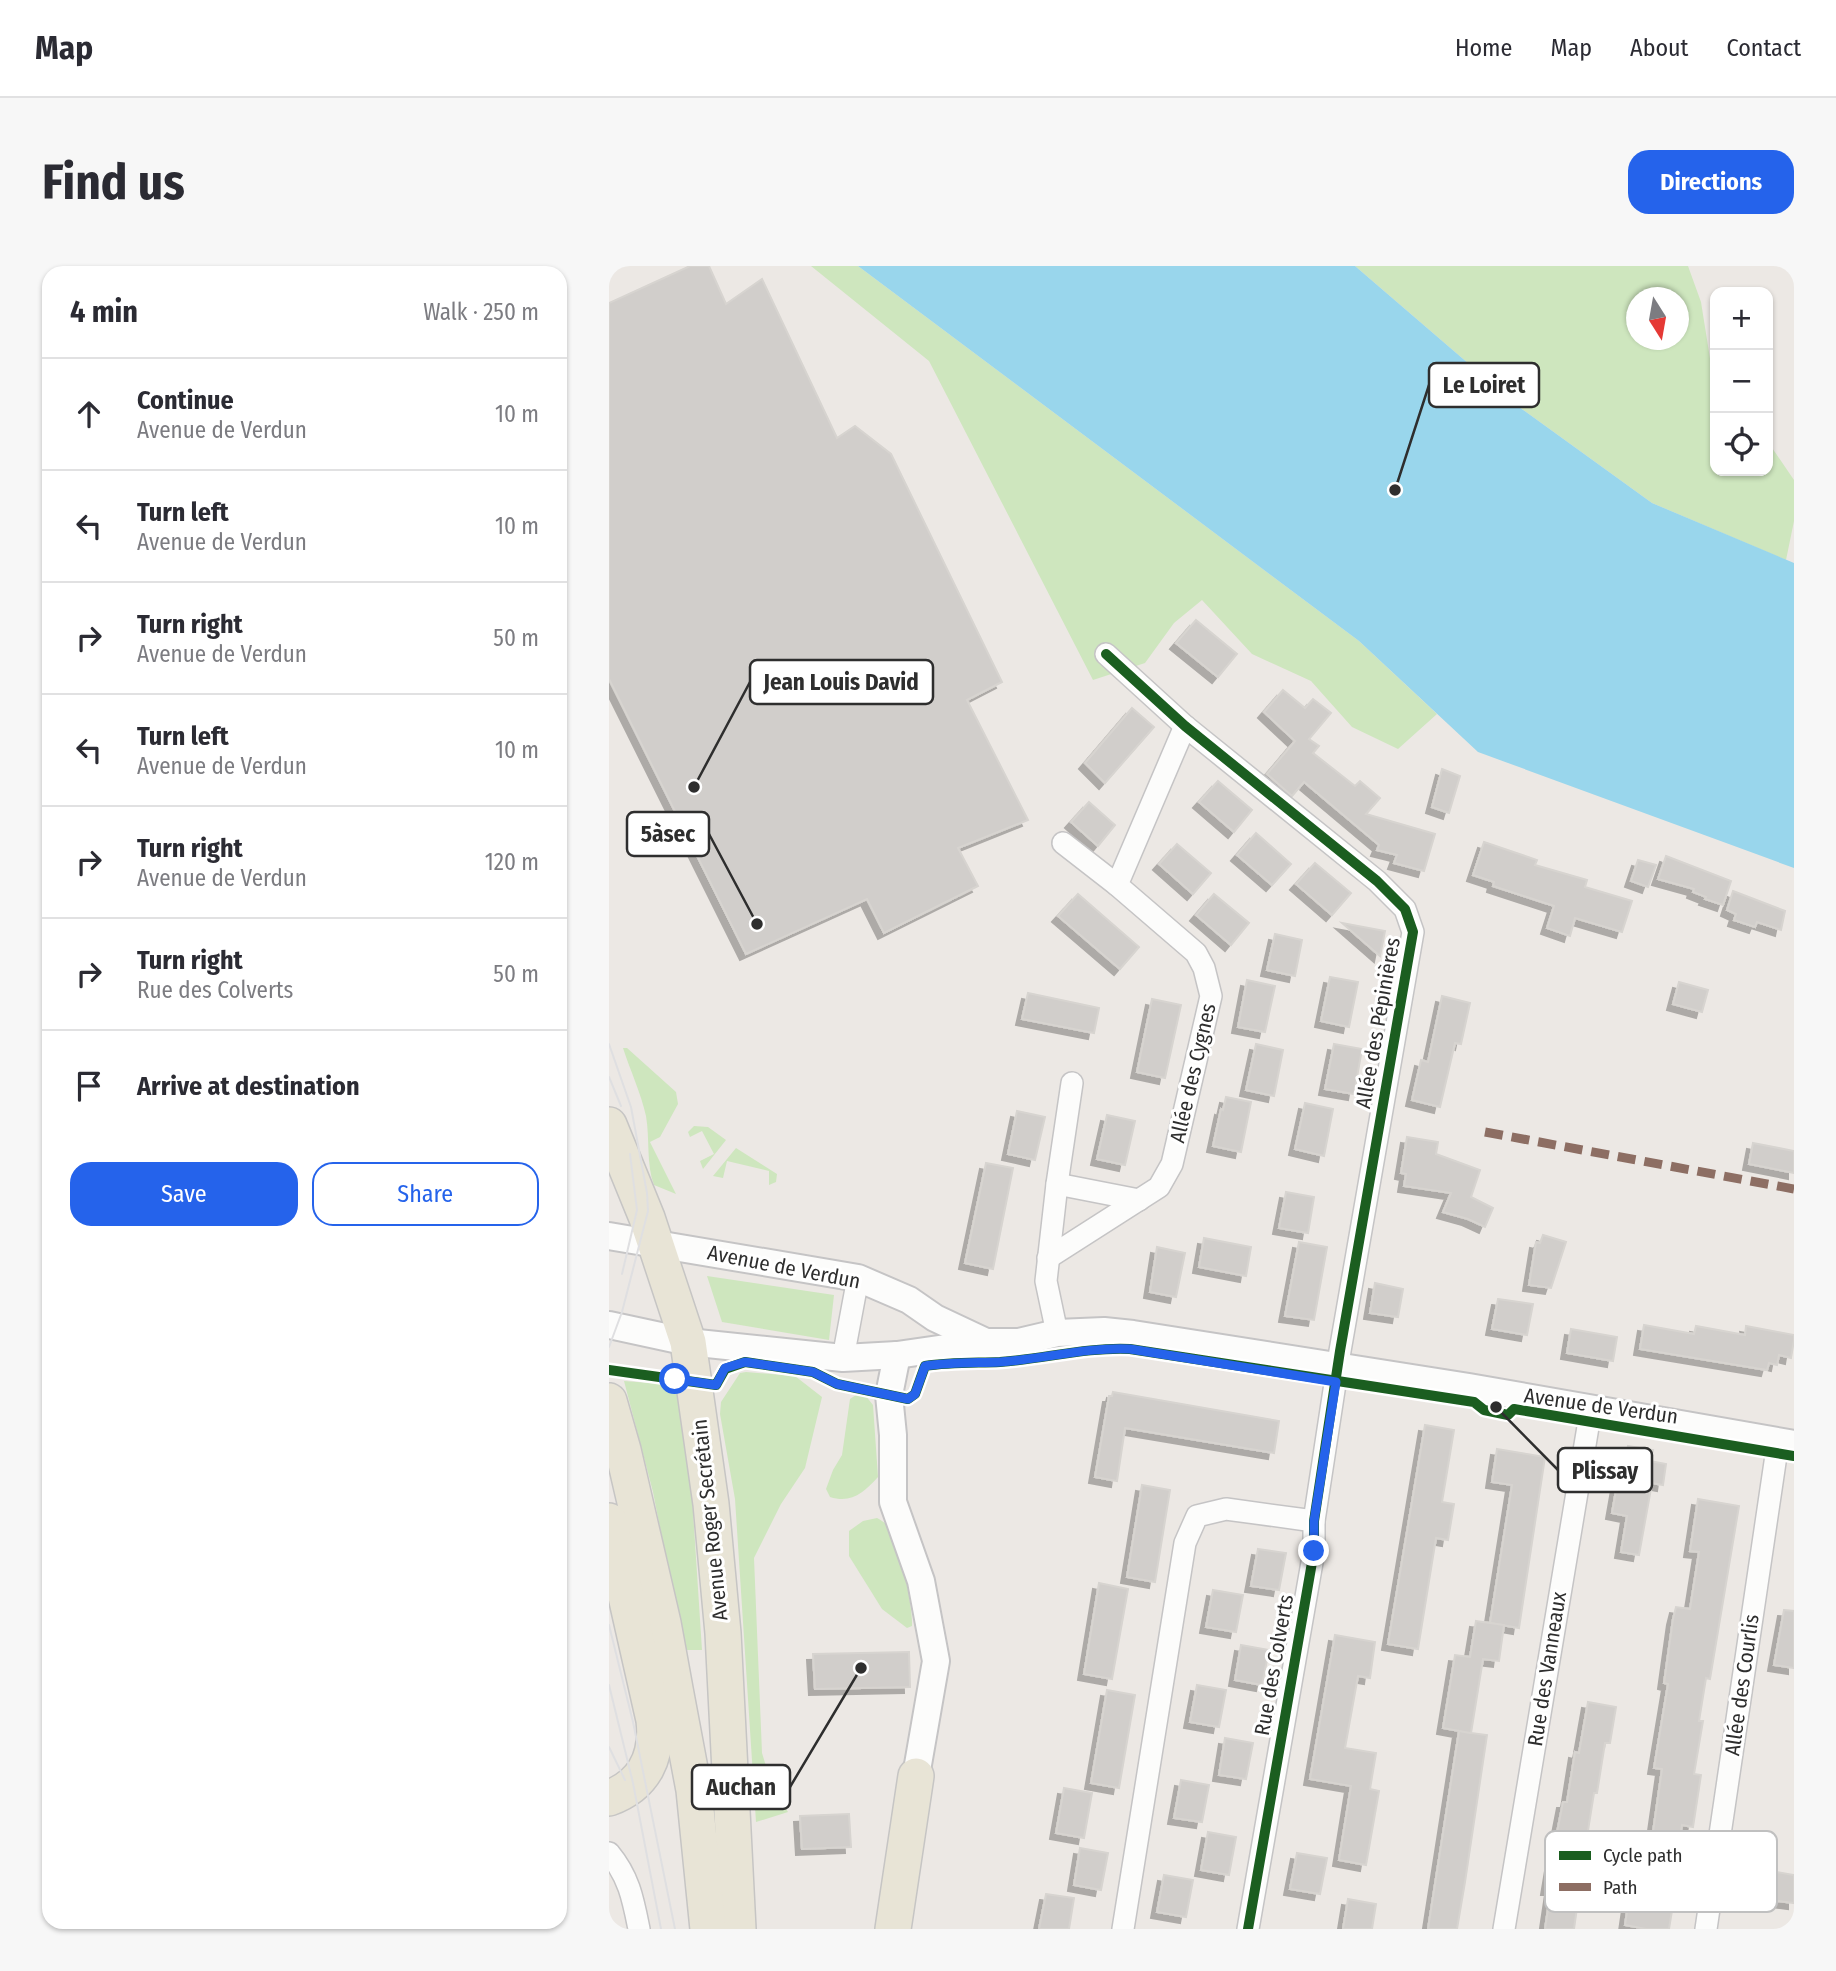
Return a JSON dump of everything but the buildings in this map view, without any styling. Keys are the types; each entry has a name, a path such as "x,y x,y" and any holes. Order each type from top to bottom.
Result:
{"main road":[{"name":"Avenue Roger Secrétain","path":"609,1125 635,1186 688,1342 711,1504 723,1633 738,1929"},
{"path":"610,1408 627,1464 694,1790 708,1929"},
{"path":"609,1521 656,1740 650,1763 629,1788 609,1798"},
{"path":"893,1929 916,1776"}],"street":[{"name":"Allée des Pépinières","path":"1105,654 1185,726 1377,881 1405,909 1413,932 1339,1366"},
{"path":"1117,885 1185,726"},
{"name":"Allée des Cygnes","path":"1048,1258 1160,1187 1173,1164 1212,996 1204,968 1196,953 1117,885 1063,844"},
{"path":"1057,1333 1046,1281 1072,1083"},
{"path":"1057,1184 1139,1200"},
{"name":"Avenue de Verdun","path":"609,1236 859,1278 909,1300 935,1318 987,1342"},
{"path":"843,1358 859,1278"},
{"name":"Avenue de Verdun","path":"609,1325 688,1342 843,1358 897,1355 987,1342 1019,1342 1057,1333 1104,1331 1339,1366 1786,1443"},
{"path":"897,1355 889,1395 893,1435 893,1502 921,1581 936,1661 916,1776"},
{"name":"Rue des Colverts","path":"1248,1929 1314,1551 1314,1521 1339,1366"},
{"name":"Rue des Vanneaux","path":"1504,1929 1591,1409"},
{"name":"Allée des Courlis","path":"1722,1831 1786,1443"},
{"path":"1123,1929 1185,1543 1197,1516 1226,1509 1314,1521"},
{"path":"609,1853 624,1871 639,1929"}],"green space":[{"path":"811,266 858,266 1359,641 1437,714 1398,749 1352,727 1311,681 1252,654 1202,600 1174,623 1145,663 1093,680 929,361"},
{"path":"1355,266 1688,266 1701,302 1710,358 1710,476 1773,476 1773,449 1794,480 1794,521 1786,560 1652,503 1519,407"},
{"path":"623,1048 627,1048 676,1092 678,1104 660,1137 650,1142 676,1194 654,1185 650,1169 646,1116"},
{"path":"694,1126 708,1127 726,1140 703,1169 700,1161 714,1154 702,1131 690,1137 688,1132"},
{"path":"736,1148 777,1174 776,1182 769,1185 769,1171 727,1161 723,1178 713,1176"},
{"path":"707,1276 834,1295 829,1340 722,1322"},
{"path":"740,1373 795,1376 822,1397 805,1468 781,1504 754,1558 762,1753 773,1789 788,1812 756,1822 735,1499 720,1414 721,1402"},
{"path":"624,1381 676,1385 692,1496 702,1650 684,1650 653,1492"},
{"path":"856,1395 865,1395 873,1405 878,1477 857,1495 838,1499 830,1497 826,1489 842,1455 850,1399"},
{"path":"877,1518 890,1528 902,1561 912,1617 912,1626 907,1628 882,1609 849,1556 849,1531 863,1521"}],"water":[{"path":"858,266 1355,266 1519,407 1652,503 1794,563 1794,868 1478,752 1359,641"}],"tram line":[{"path":"609,1044 631,1107 648,1211 622,1312 609,1347"},
{"path":"609,1077 621,1106"},
{"path":"622,1274 637,1210 630,1154"},
{"path":"609,1625 633,1722 675,1929"},
{"path":"609,1685 633,1783 661,1929"},
{"path":"609,1747 625,1780"}],"marked path":[{"path":"1485,1132 1794,1189"}],"cycle path":[{"path":"1106,654 1185,726 1377,881 1405,909 1413,932 1340,1351 1314,1521 1314,1551 1248,1929"},
{"path":"609,1370 716,1385 725,1369 745,1362 813,1372 837,1384 908,1399 915,1394 925,1366 1000,1362 1097,1350 1130,1349 1474,1402 1484,1410 1508,1415 1514,1409 1794,1456"}],"place":[{"name":"Le Loiret","path":"1395,490"},
{"name":"Jean Louis David","path":"694,787"},
{"name":"5àsec","path":"757,924"},
{"name":"Plissay","path":"1496,1407"},
{"name":"Auchan","path":"861,1668"}],"route":[{"path":"675,1379 716,1385 725,1368 745,1362 813,1372 837,1384 908,1399 913,1398 925,1366 959,1361 1000,1362 1104,1348 1130,1349 1336,1382 1314,1521 1314,1551"}]}
